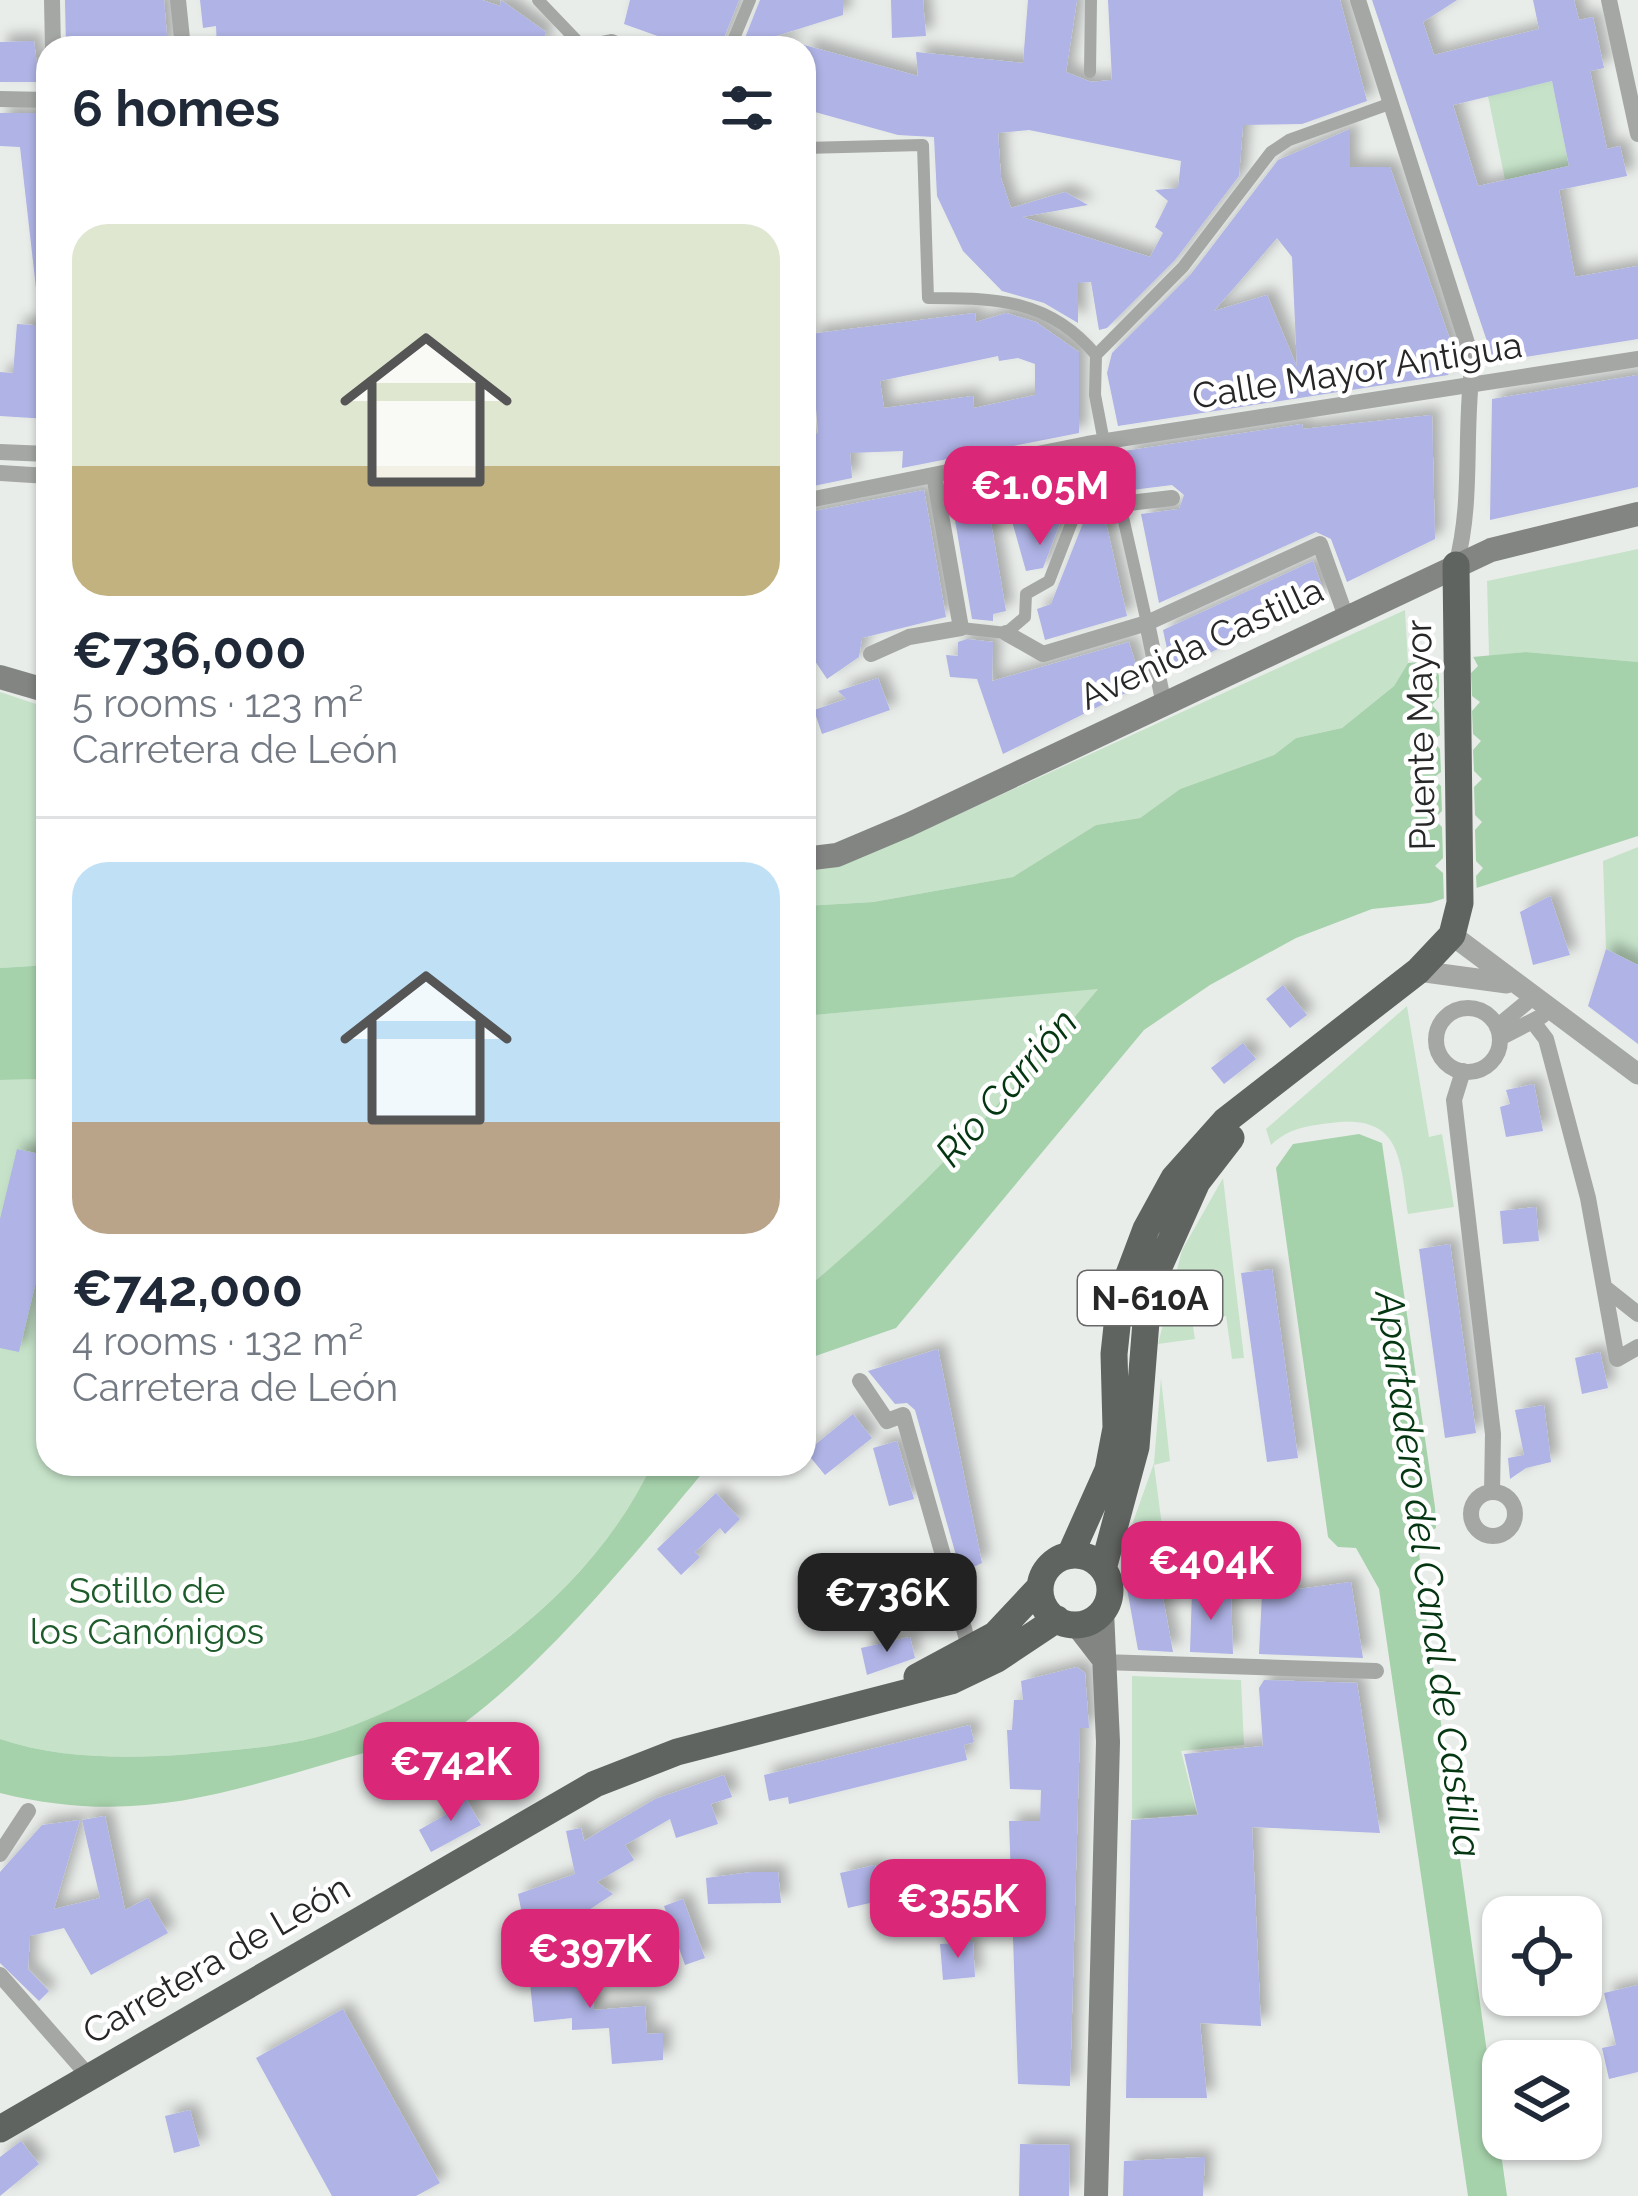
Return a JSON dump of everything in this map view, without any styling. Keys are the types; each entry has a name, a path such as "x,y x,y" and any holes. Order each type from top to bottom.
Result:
{"highway":[{"name":"Puente Mayor","path":"1452,935 1460,903 1452,595 1456,565"},
{"name":"N-610A","path":"1040,1587 1049,1566 1070,1555 1108,1470 1116,1428 1114,1354 1120,1298 1146,1228 1174,1178 1225,1121 1297,1070 1418,971 1452,935"},
{"name":"N-610A","path":"1066,1622 1102,1611 1109,1592 1103,1569 1136,1447 1148,1309 1175,1223 1228,1142 1297,1070"},
{"path":"1070,1555 1088,1558 1103,1569"},
{"path":"1040,1587 1044,1606 1066,1622"},
{"name":"Carretera de León","path":"870,1700 970,1650 1018,1616 1040,1587"},
{"name":"Carretera de León","path":"0,2129 87,2074 596,1784 677,1752 973,1673 1066,1622"}],"main road":[{"name":"Avenida Castilla","path":"816,858 837,855 908,825 1163,700 1456,565 1546,533 1638,514"},
{"path":"0,676 36,687"},
{"path":"1096,2196 1108,1742 1102,1611"},
{"path":"1066,1622 1102,1659"}],"street":[{"path":"52,0 53,36"},
{"path":"178,0 181,36"},
{"path":"538,0 570,36"},
{"path":"735,36 750,0"},
{"path":"1090,72 1091,0"},
{"path":"1358,0 1473,362 1465,526 1456,565"},
{"path":"1609,0 1638,134"},
{"path":"0,99 36,100"},
{"path":"1163,700 1094,394 1096,355 1183,267 1271,152 1389,104"},
{"path":"816,148 923,145 928,298 999,298 1022,304 1057,316 1096,355"},
{"name":"Calle Mayor Antigua","path":"816,499 1104,442 1638,359"},
{"path":"0,452 36,454"},
{"path":"0,472 36,475"},
{"path":"934,475 961,628"},
{"path":"1120,504 1172,498"},
{"path":"1006,633 1025,617 1026,594 1049,581 1075,514"},
{"path":"871,654 909,637 961,628 1006,633 1043,654 1147,623 1320,544 1345,614"},
{"path":"1452,935 1534,1004 1588,1198 1617,1359 1638,1347"},
{"path":"1418,971 1488,977 1638,1074"},
{"path":"1463,1071 1490,1063 1499,1032 1534,1004"},
{"path":"1499,1032 1534,1004"},
{"path":"1463,1071 1438,1051 1443,1020 1472,1008 1499,1032"},
{"path":"1463,1071 1454,1100 1493,1434 1492,1492"},
{"path":"1604,1288 1638,1314"},
{"path":"860,1381 887,1421 903,1415 970,1650"},
{"path":"1102,1659 1376,1671"},
{"path":"0,1854 28,1811"},
{"path":"0,1975 87,2074"}],"green space":[{"path":"1552,81 1569,166 1505,180 1488,96"},
{"path":"1638,549 1638,662 1526,652 1489,656 1487,581"},
{"path":"1405,610 1408,663 1394,686 1342,728 1296,738 1274,755 1180,789 1140,818 1096,825 1013,877 873,902 816,905 816,866 909,837"},
{"path":"0,692 36,704 36,966 0,968"},
{"path":"1638,847 1638,965 1606,949 1603,861"},
{"path":"1099,988 959,1146 816,1280 816,1015"},
{"path":"1407,1006 1429,1137 1442,1134 1454,1207 1408,1214 1399,1158 1384,1133 1354,1122 1331,1123 1292,1131 1271,1145 1266,1129"},
{"name":"Sotillo de los Canónigos","path":"36,1079 36,1476 646,1476 629,1507 565,1587 527,1622 443,1682 354,1725 274,1746 167,1756 70,1754 0,1739 0,1080"},
{"path":"1223,1178 1244,1358 1232,1359 1226,1316 1192,1320 1195,1339 1158,1344 1182,1250"},
{"path":"1161,1378 1170,1461 1154,1465 1166,1556 1122,1553 1154,1463"},
{"path":"1132,1676 1241,1680 1244,1745 1181,1751 1197,1814 1132,1819"}],"shaded area":[{"path":"1526,652 1638,662 1638,836 1430,903 1372,909 1296,938 1210,985 1144,1030 896,1328 816,1356 816,1280 958,1147 1098,989 816,1015 816,905 873,902 1013,877 1096,825 1140,818 1180,789 1274,755 1296,738 1342,728 1394,686 1408,663"},
{"path":"36,966 36,1079 0,1080 0,968"},
{"path":"1359,1134 1382,1143 1435,1507 1436,1528 1418,1538 1485,2040 1482,2160 1502,2160 1507,2196 1468,2196 1379,1589 1356,1548 1338,1547 1328,1537 1276,1168 1293,1144"},
{"path":"646,1476 700,1476 561,1636 496,1698 454,1729 186,1800 98,1807 0,1793 0,1739 94,1756 191,1754 314,1738 399,1706 486,1654 527,1622 565,1587 629,1507"}],"pier":[{"path":"1470,651 1478,666 1471,673 1472,696 1480,702 1472,711 1473,734 1481,741 1473,750 1474,771 1482,779 1474,787 1475,815 1482,822 1475,830 1476,861 1483,868 1476,876 1477,895 1453,902 1444,901 1443,873 1435,866 1443,858 1442,827 1434,819 1442,811 1441,786 1433,778 1441,772 1440,749 1433,741 1440,735 1439,713 1432,705 1439,697 1439,675 1430,665 1438,654"}],"building":[{"path":"65,0 164,0 167,36 66,36"},
{"path":"200,0 482,0 500,6 501,0 546,32 545,36 216,36 216,26 203,28"},
{"path":"630,0 739,0 725,36 658,36 624,24"},
{"path":"760,0 844,0 843,15 776,36 746,36"},
{"path":"891,0 923,0 926,36 892,38"},
{"path":"1028,0 1077,0 1066,72 1091,82 1112,80 1108,0 1340,0 1367,101 1302,124 1243,125 1239,176 1175,260 1107,328 1099,330 1091,282 1078,283 1078,323 1044,303 1002,291 963,251 937,196 934,137 898,135 816,112 816,48 918,76 916,52 1023,63","holes":["1029,130 1181,161 1178,188 1155,190 1168,201 1155,227 1163,233 1150,257 1022,217 1088,205 1065,192 1011,208 1001,178 998,133"]},
{"path":"1372,0 1457,0 1423,22 1434,55 1539,29 1533,0 1574,0 1579,20 1593,17 1604,68 1590,71 1607,149 1620,146 1627,176 1559,190 1575,277 1638,266 1638,339 1494,362","holes":["1552,81 1569,166 1478,186 1453,105"]},
{"path":"34,41 36,82 0,82 0,42"},
{"path":"0,113 36,113 36,288 20,147 0,146"},
{"path":"1350,129 1350,167 1390,167 1454,351 1446,354 1448,375 1118,426 1107,373 1112,353 1191,274 1278,160","holes":["1277,238 1292,257 1297,367 1267,295 1214,311"]},
{"path":"975,313 976,322 1006,313 1036,322 1079,352 1079,433 902,468 903,451 850,453 852,478 816,486 816,333","holes":["998,356 999,361 1018,358 1035,364 1035,395 974,408 973,396 884,408 880,381"]},
{"path":"17,324 36,325 36,418 0,416 0,372 13,373"},
{"path":"1638,375 1638,487 1490,520 1492,399"},
{"path":"1432,415 1435,539 1347,582 1331,539 1316,532 1159,603 1141,514 1179,509 1184,495 1172,485 1132,490 1124,451 1302,424 1303,429"},
{"path":"1091,456 1127,616 1045,640 1037,609 1051,604 1085,518 1084,508 1075,504 1065,510 1043,568 1026,571 1008,507 989,511 1006,611 993,614 993,621 972,619 950,491 1036,467 1042,494 1076,487 1072,467 1080,468 1083,458"},
{"path":"924,490 946,617 862,638 859,657 827,679 816,662 816,511"},
{"path":"1313,561 1325,595 1172,672 1163,630"},
{"path":"958,642 993,642 992,681 1129,642 1142,685 1003,754 977,679 950,677 946,655 958,656"},
{"path":"878,678 890,710 822,734 816,709 846,699 838,691"},
{"path":"1550,896 1570,955 1533,965 1520,912"},
{"path":"1606,949 1638,965 1638,1044 1588,1006"},
{"path":"1283,985 1307,1015 1290,1028 1266,999"},
{"path":"1243,1043 1256,1059 1224,1084 1211,1068"},
{"path":"1534,1084 1543,1131 1506,1137 1500,1107 1510,1104 1506,1090"},
{"path":"17,1149 36,1153 36,1281 19,1352 0,1348 0,1219"},
{"path":"1536,1207 1539,1241 1503,1244 1500,1211"},
{"path":"1450,1244 1476,1433 1445,1438 1419,1249"},
{"path":"1272,1269 1298,1458 1267,1462 1241,1273"},
{"path":"938,1349 982,1563 961,1573 915,1410 907,1403 895,1404 868,1371"},
{"path":"1600,1352 1608,1388 1582,1394 1575,1358"},
{"path":"1544,1405 1551,1462 1526,1468 1510,1479 1508,1458 1524,1455 1515,1410"},
{"path":"853,1414 872,1438 825,1475 816,1464 816,1444"},
{"path":"897,1441 914,1499 889,1506 873,1448"},
{"path":"716,1493 740,1519 725,1534 720,1528 695,1552 700,1557 681,1575 657,1549"},
{"path":"1351,1582 1363,1658 1259,1654 1262,1594"},
{"path":"1126,1583 1161,1587 1173,1652 1138,1650"},
{"path":"1192,1591 1231,1595 1233,1654 1190,1652"},
{"path":"910,1637 915,1658 867,1675 861,1648"},
{"path":"1077,1667 1085,1673 1089,1728 1080,1728 1070,2086 1018,2084 1009,1821 1040,1821 1041,1790 1010,1789 1007,1730 1012,1730 1014,1700 1023,1700 1021,1681"},
{"path":"1264,1680 1357,1683 1380,1833 1252,1827 1261,2026 1200,2023 1207,2098 1126,2098 1131,1820 1198,1815 1184,1754 1263,1746 1259,1688"},
{"path":"970,1725 974,1742 964,1745 967,1760 789,1804 788,1797 769,1801 764,1775"},
{"path":"724,1775 732,1797 711,1804 718,1824 676,1838 670,1819 625,1845 634,1860 597,1882 613,1894 542,1941 530,1912 522,1914 518,1894 575,1874 566,1831 581,1828 584,1841 655,1799"},
{"path":"464,1795 481,1825 431,1852 419,1830 447,1814 443,1807"},
{"path":"105,1816 125,1910 148,1898 168,1933 91,1975 64,1928 30,1936 28,1969 49,1991 39,2001 0,1963 0,1872 42,1825 80,1820 54,1909 100,1898 82,1820"},
{"path":"875,1865 883,1900 848,1908 840,1873"},
{"path":"778,1872 781,1903 708,1904 706,1878"},
{"path":"683,1899 705,1958 685,1965 664,1906"},
{"path":"973,1942 975,1977 943,1980 940,1944"},
{"path":"548,1952 550,1971 591,1968 594,2010 645,2006 647,2034 663,2033 663,2060 612,2064 609,2028 572,2030 572,2018 534,2022 527,1954"},
{"path":"1638,1985 1638,2072 1609,2079 1602,2048 1616,2045 1604,1993"},
{"path":"343,2009 440,2183 416,2196 332,2196 256,2058"},
{"path":"190,2110 200,2146 174,2153 165,2116"},
{"path":"21,2141 39,2164 0,2196 0,2157"},
{"path":"1020,2144 1070,2145 1069,2196 1019,2196"},
{"path":"1205,2157 1203,2196 1123,2196 1124,2161"}],"water label":[{"name":"Río Carrión","path":"1006,1087"},
{"name":"Apartadero del Canal de Castilla","path":"1429,1574"}]}
